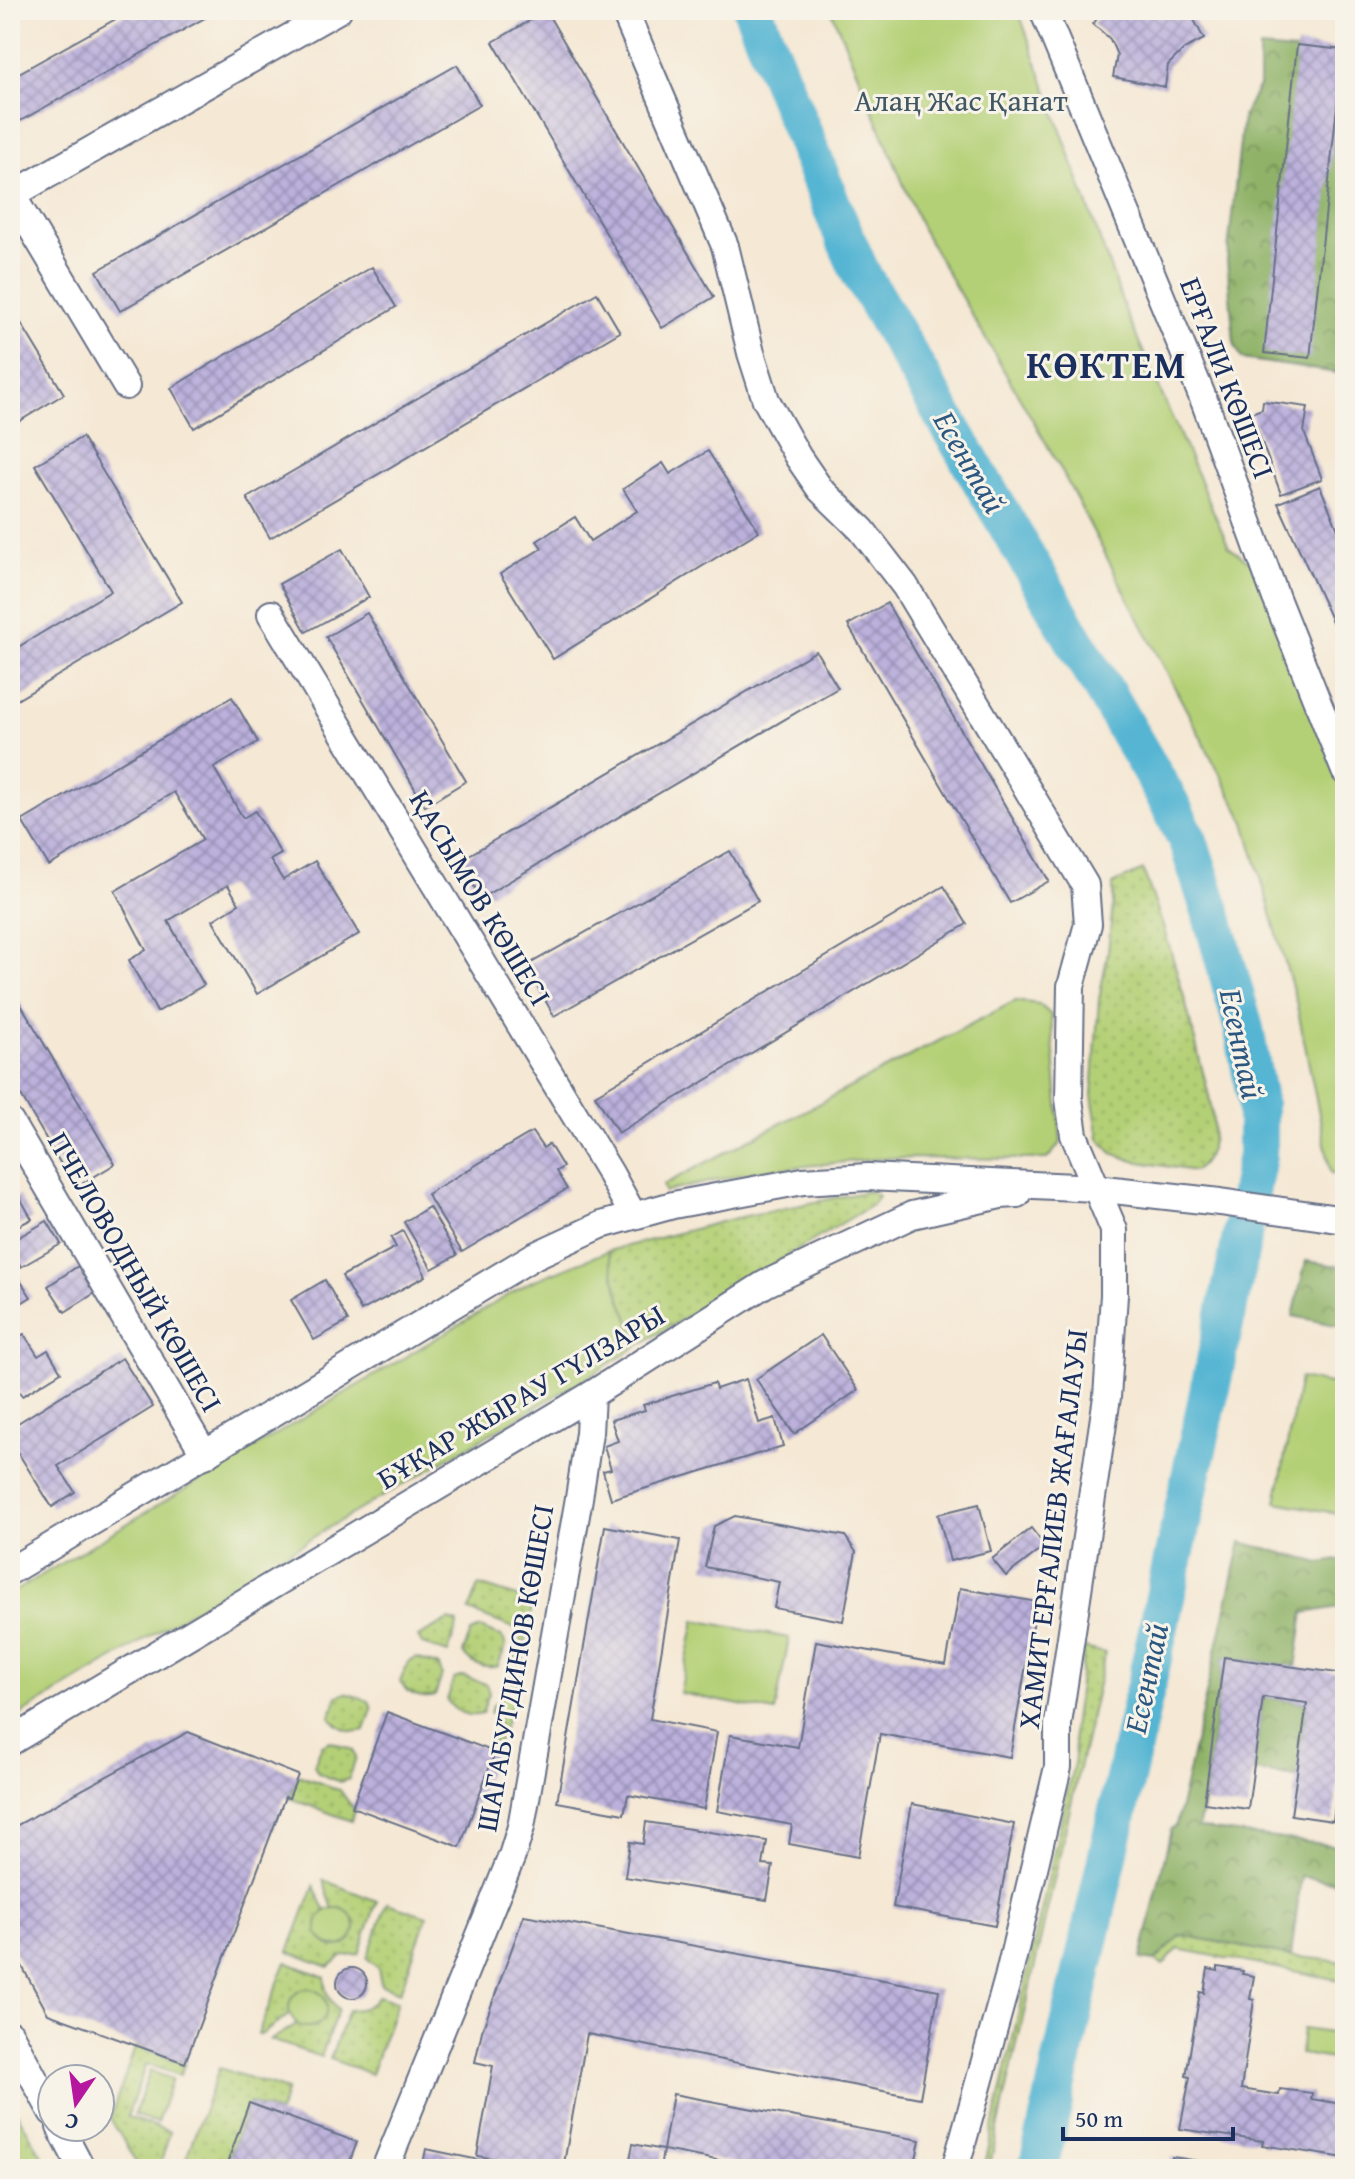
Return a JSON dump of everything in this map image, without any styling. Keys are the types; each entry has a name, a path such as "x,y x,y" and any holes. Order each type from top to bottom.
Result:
{"street":[{"path":"126,386 11,193 338,10"},
{"name":"ХАМИТ ЕРҒАЛИЕВ ЖАҒАЛАУЫ","path":"624,10 725,246 751,353 766,400 820,489 862,530 905,586 1085,885 1088,924 1071,986 1069,1099 1074,1135 1114,1230 1114,1295 1107,1397 1058,1724 1058,1767 1008,1978 955,2169"},
{"name":"ЕРҒАЛИ КӨШЕСІ","path":"1043,10 1205,403 1276,598 1345,771"},
{"name":"ҚАСЫМОВ КӨШЕСІ","path":"271,614 633,1215"},
{"name":"ПЧЕЛОВОДНЫЙ КӨШЕСІ","path":"10,1122 205,1455"},
{"name":"БҰҚАР ЖЫРАУ ГҮЛЗАРЫ","path":"10,1571 534,1256 601,1225 633,1215 803,1181 868,1177 1096,1188 1345,1220"},
{"path":"910,1179 912,1215"},
{"name":"БҰҚАР ЖЫРАУ ГҮЛЗАРЫ","path":"10,1742 591,1395 765,1284 912,1215 1000,1195 1096,1188"},
{"name":"ШАГАБУТДИНОВ КӨШЕСІ","path":"385,2169 521,1827 576,1514 589,1433 591,1395"},
{"path":"10,2034 36,2082"},
{"path":"68,2143 82,2169"}],"green space":[{"name":"Алаң Жас Қанат","path":"831,10 1018,10 1127,315 1229,547 1256,566 1345,780 1345,1175 1331,1173 1296,1001 1245,822 1057,462 922,229"},
{"path":"1259,48 1345,55 1345,374 1242,359 1234,343 1227,260 1243,116 1259,86"},
{"path":"1143,870 1175,965 1211,1108 1211,1144 1205,1160 1194,1171 1134,1161 1112,1153 1099,1138 1092,1095 1099,1000 1108,951 1113,884"},
{"path":"1015,1001 1039,1004 1051,1015 1061,1143 1047,1159 885,1158 757,1171 665,1192 663,1185"},
{"path":"869,1191 878,1196 872,1205 639,1345 619,1295 608,1251 736,1218"},
{"path":"608,1251 619,1295 639,1345 10,1721 10,1594 530,1282"},
{"path":"1306,1261 1345,1267 1345,1327 1293,1316"},
{"path":"1300,1378 1345,1387 1345,1515 1276,1502"},
{"path":"1241,1542 1320,1563 1345,1559 1345,1606 1304,1613 1296,1667 1224,1657 1198,1828 1345,1847 1345,1883 1301,1877 1291,1956 1181,1935 1155,1961 1141,1959 1171,1829 1176,1825"},
{"path":"479,1585 533,1602 517,1690 495,1752 490,1750 499,1726 496,1716 490,1713 493,1705 510,1691 513,1679 510,1671 521,1638 516,1629 469,1611"},
{"path":"449,1620 458,1623 448,1653 422,1644 418,1637"},
{"path":"695,1620 789,1638 775,1712 680,1693"},
{"path":"480,1628 502,1637 506,1645 498,1666 478,1665 463,1653 471,1632"},
{"path":"1084,1648 1105,1653 989,2169 984,2169 1075,1758 1073,1729"},
{"path":"417,1658 439,1666 442,1675 435,1696 415,1695 400,1682 408,1662"},
{"path":"463,1676 486,1684 489,1693 482,1714 462,1713 447,1700 454,1679"},
{"path":"346,1693 369,1701 372,1709 365,1730 345,1729 330,1716 338,1696"},
{"path":"1263,1697 1307,1703 1297,1777 1253,1771"},
{"path":"330,1741 353,1750 356,1758 349,1779 340,1782 318,1773 314,1765 322,1745"},
{"path":"298,1775 340,1790 356,1809 351,1821 289,1798"},
{"path":"323,1880 377,1901 359,1954 341,1957 329,1967 289,1952 314,1886 326,1912 322,1915 321,1939 332,1946 340,1909 333,1909"},
{"path":"387,1903 427,1916 400,1992 381,1985 378,1968 367,1958"},
{"path":"336,1908 349,1914 355,1927 349,1940 336,1946 323,1940 317,1927 323,1914"},
{"path":"1181,1935 1290,1956 1345,1962 1345,1981 1178,1949 1163,1965 1155,1961"},
{"path":"286,1962 325,1977 327,1994 338,2009 321,2057 271,2040 297,2024 303,2026 321,1996 311,1990 305,1990 289,2007 290,2014 261,2035 258,2034"},
{"path":"308,1989 321,1995 327,2008 321,2021 308,2027 295,2021 289,2008 295,1995"},
{"path":"378,1996 397,2002 371,2074 330,2059 348,2010 365,2007"},
{"path":"1303,2029 1345,2035 1345,2061 1300,2054"},
{"path":"136,2045 185,2063 180,2075 146,2064 127,2117 170,2132 159,2169 140,2169 116,2128 116,2101"},
{"path":"219,2068 287,2090 279,2113 249,2103 225,2169 182,2169"},
{"path":"150,2071 172,2079 157,2123 134,2115"},
{"path":"10,2101 50,2169 23,2169 19,2164 10,2169"}],"building":[{"path":"132,10 219,10 13,125 10,120 10,78"},
{"path":"1104,10 1189,10 1204,39 1184,49 1168,65 1165,87 1113,77 1117,55 1110,39 1093,24"},
{"path":"546,11 714,297 662,328 493,42"},
{"path":"1297,45 1343,50 1310,358 1264,353"},
{"path":"457,65 480,105 120,311 97,271"},
{"path":"372,267 396,307 194,428 171,388"},
{"path":"597,293 620,332 270,538 247,498"},
{"path":"10,305 64,394 10,427"},
{"path":"1263,401 1308,407 1304,432 1322,479 1281,494 1251,413 1262,409"},
{"path":"82,437 182,602 10,704 10,652 111,591 35,465"},
{"path":"708,451 759,531 553,659 500,574 542,548 537,541 575,517 590,541 637,511 623,489 663,463 670,474"},
{"path":"1320,486 1345,547 1345,650 1278,503"},
{"path":"342,549 369,597 306,632 279,584"},
{"path":"887,603 1049,881 1010,903 848,625"},
{"path":"367,613 466,781 425,806 326,637"},
{"path":"816,651 838,688 481,898 459,861"},
{"path":"232,697 258,742 214,768 243,818 255,811 281,854 270,860 283,880 315,861 359,934 257,994 213,920 239,904 228,885 168,921 204,985 157,1012 129,960 146,950 115,891 203,840 174,792 49,866 22,821"},
{"path":"730,851 758,901 554,1016 526,966"},
{"path":"944,886 967,924 618,1133 595,1095"},
{"path":"10,986 115,1164 75,1188 10,1077"},
{"path":"532,1132 543,1148 549,1144 563,1167 556,1171 567,1189 462,1252 427,1194"},
{"path":"19,1196 32,1219 10,1230 10,1201"},
{"path":"429,1207 457,1255 432,1269 404,1222"},
{"path":"47,1221 61,1244 21,1267 10,1242"},
{"path":"403,1231 426,1276 361,1311 342,1276 396,1247 391,1238"},
{"path":"10,1265 31,1297 10,1310"},
{"path":"78,1266 95,1293 65,1312 48,1286"},
{"path":"325,1280 348,1321 314,1340 291,1300"},
{"path":"24,1334 38,1356 48,1350 61,1372 22,1396 10,1376 10,1343"},
{"path":"821,1335 858,1390 794,1434 756,1379"},
{"path":"122,1358 153,1407 58,1466 75,1492 52,1507 10,1440 10,1428"},
{"path":"746,1379 759,1423 775,1418 783,1446 611,1499 603,1471 611,1469 604,1446 618,1441 611,1420 645,1410 643,1405 714,1383 716,1389"},
{"path":"979,1504 991,1551 950,1561 938,1514"},
{"path":"735,1516 845,1536 856,1552 843,1621 774,1608 779,1582 705,1567 714,1526"},
{"path":"605,1526 680,1540 650,1719 717,1732 704,1809 628,1795 624,1814 557,1802"},
{"path":"1031,1528 1045,1546 1006,1576 992,1559"},
{"path":"960,1588 1037,1602 1010,1757 880,1734 858,1857 789,1844 792,1825 717,1811 730,1735 798,1747 816,1641 946,1665"},
{"path":"1224,1657 1345,1674 1345,1732 1333,1821 1291,1815 1307,1703 1263,1697 1248,1809 1204,1803"},
{"path":"387,1712 495,1752 460,1847 352,1807"},
{"path":"188,1732 298,1775 289,1798 285,1797 185,2063 48,2014 10,1944 10,1829"},
{"path":"912,1804 1014,1824 995,1926 893,1907"},
{"path":"646,1822 767,1841 763,1865 773,1866 767,1900 625,1877 630,1842 643,1844"},
{"path":"524,1915 939,1990 920,2098 587,2034 563,2169 477,2156 493,2066 475,2062 482,2031"},
{"path":"1218,1967 1254,1976 1250,1999 1254,2000 1241,2089 1279,2095 1280,2089 1312,2093 1311,2099 1342,2104 1345,2094 1345,2158 1262,2145 1263,2141 1180,2129 1200,1992 1204,1993 1208,1969 1218,1971"},
{"path":"352,1968 363,1972 367,1983 363,1994 352,1998 341,1994 337,1983 341,1972"},
{"path":"673,2094 920,2140 914,2169 765,2169 663,2150"},
{"path":"249,2103 357,2142 347,2169 225,2169"},
{"path":"633,2144 663,2150 660,2169 628,2169"},
{"path":"426,2149 484,2161 483,2169 422,2169"},
{"path":"1172,2157 1220,2164 1219,2169 1170,2169"}],"waterway":[{"name":"Есентай","path":"753,10 861,274 1169,802 1188,841 1244,1029 1257,1101 1257,1155 1237,1263 1038,2169"}],"district":[{"name":"КӨКТЕМ","path":"1107,365"}]}
